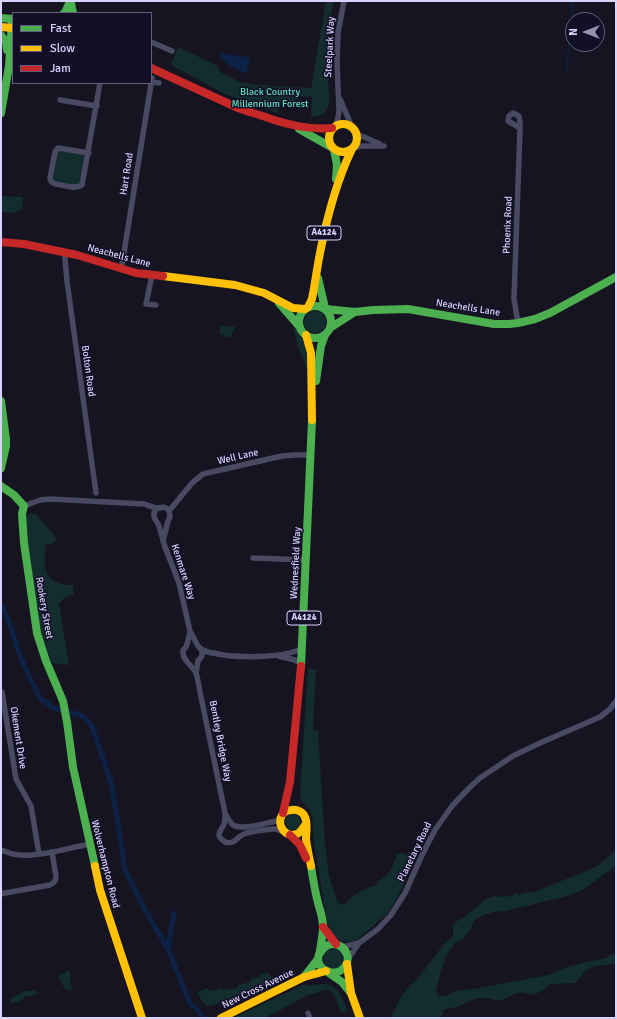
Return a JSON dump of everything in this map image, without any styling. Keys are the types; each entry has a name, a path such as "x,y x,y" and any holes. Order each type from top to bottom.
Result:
{"main road":[{"path":"67,12 71,2"},
{"path":"1,18 12,24"},
{"path":"1,27 12,24"},
{"path":"1,113 12,33"},
{"path":"1,35 6,42 9,59"},
{"path":"9,59 12,51"},
{"path":"152,61 172,76"},
{"path":"152,68 172,76 236,107 295,126 323,129 340,124 346,124 352,127 355,131 357,139 356,144 346,152 340,153 295,126"},
{"path":"333,127 329,137 329,143 333,149"},
{"name":"A4124","path":"306,308 312,299 323,238 334,194 352,148"},
{"name":"A4124","path":"333,149 337,165 334,194"},
{"name":"Neachells Lane","path":"3,241 66,252 136,273 235,285 264,293 293,308 300,310 306,308"},
{"name":"A4124","path":"317,273 326,309"},
{"name":"Neachells Lane","path":"326,309 355,312 408,309 494,324 518,323 535,319 550,313 616,276"},
{"name":"Neachells Lane","path":"277,300 300,327"},
{"path":"314,305 320,306 330,313 332,323 328,331 320,337 310,337 306,335 300,327 299,317 306,308 314,305"},
{"name":"Neachells Lane","path":"328,331 355,312"},
{"name":"Wednesfield Way","path":"312,416 320,352 328,331"},
{"name":"Wednesfield Way","path":"282,814 290,782 302,648 312,416 311,353 306,335"},
{"path":"1,401 3,423 6,432 6,446 1,468"},
{"path":"1,486 14,495 24,506"},
{"name":"Rookery Street","path":"24,506 22,514 24,544 37,633 44,655 58,688 64,710"},
{"name":"Wolverhampton Road","path":"64,710 74,771 100,890 142,1018"},
{"name":"Wednesfield Way","path":"290,782 296,804 304,816 305,825"},
{"path":"296,804 295,809 289,810 282,814 280,823 281,828 284,832 295,839 301,847 310,866"},
{"path":"289,834 298,834 303,830 305,825"},
{"path":"305,825 310,866 323,927 319,956 320,965 327,972 342,982 351,993"},
{"path":"323,927 345,951 351,993 360,1018"},
{"path":"319,956 322,948 326,946 339,946"},
{"name":"New Cross Avenue","path":"304,977 319,956"},
{"path":"327,972 335,973 340,971 344,968 347,961"},
{"name":"New Cross Avenue","path":"221,1018 304,977 327,972"}],"street":[{"name":"Steelpark Way","path":"333,127 338,118 339,111 336,62 338,33 344,1"},
{"path":"152,42 172,50"},
{"name":"Hart Road","path":"152,80 159,83"},
{"path":"89,153 58,148 55,152 50,178 51,182 76,187 81,187 83,183 89,153 100,84"},
{"name":"Hart Road","path":"121,268 151,84"},
{"name":"Steelpark Way","path":"338,95 352,127"},
{"path":"60,100 97,106"},
{"name":"Phoenix Road","path":"518,323 514,299 520,128"},
{"path":"352,148 362,146 384,146 356,134"},
{"name":"Bolton Road","path":"66,252 65,258 67,280 96,493"},
{"path":"152,275 143,303 156,305"},
{"name":"Well Lane","path":"167,509 195,480 207,473 282,456 311,454"},
{"path":"24,506 40,500 50,499 144,504 156,510"},
{"path":"163,541 170,517 167,509 161,507 156,510 154,517 156,521 163,524 168,521"},
{"name":"Kenmare Way","path":"156,521 160,526 167,554 178,583 190,631"},
{"path":"253,558 306,560"},
{"path":"190,631 183,656 196,673"},
{"path":"190,631 202,652 196,673"},
{"path":"186,646 192,644 212,653 234,656 276,656 295,660 301,664"},
{"path":"276,656 302,648"},
{"path":"189,663 192,664 212,653"},
{"name":"Bentley Bridge Way","path":"196,673 225,813"},
{"name":"Okement Drive","path":"2,692 3,709 16,779 31,806 39,854"},
{"name":"Planetary Road","path":"347,961 359,943 378,929 391,915 406,893 422,853 435,830 452,806 469,788 480,778 513,756 600,716 610,709 616,701"},
{"path":"225,813 238,832 238,837"},
{"path":"225,813 224,825 219,832 223,841 228,843 231,843 244,834 273,829 289,834"},
{"path":"224,825 244,827 272,822 277,821 282,814"},
{"path":"1,850 13,854 39,854 90,844"},
{"path":"1,894 50,885 54,882 56,880 56,876 52,852"},
{"name":"Planetary Road","path":"339,946 359,943"}],"green space":[{"name":"Black Country Millennium Forest","path":"326,1 334,1 328,41 329,104 322,115 311,117 312,97 299,96 297,103 288,103 285,106 279,105 278,113 225,94 171,65 178,47 218,66 220,72 240,82 258,85 311,88"},
{"path":"60,150 82,154 84,158 80,183 75,185 54,181 52,178 57,152"},
{"path":"1,196 23,197 22,208 15,213 1,212"},
{"path":"315,311 323,314 326,322 323,330 315,333 307,330 304,322 307,314"},
{"path":"221,325 235,327 231,337 220,333"},
{"path":"293,326 305,343 309,369 307,369 298,347"},
{"path":"30,513 36,514 56,539 53,543 45,545 45,562 48,575 58,583 73,585 74,594 66,597 59,603 69,665 52,663 42,635 36,606 26,527 26,517"},
{"path":"308,669 316,669 313,730 318,731 325,844 329,876 338,903 342,905 357,893 372,886 373,887 391,870 397,854 403,853 413,857 413,863 401,891 388,913 357,940 348,942 337,939 332,934 327,922 314,843 312,815 301,800 300,792"},
{"path":"293,814 299,816 301,822 299,828 293,830 287,828 285,822 287,816"},
{"path":"616,850 616,866 582,890 571,895 483,915 474,921 464,938 454,944 446,956 436,992 439,996 444,996 459,990 474,989 548,975 570,966 605,958 616,953 616,964 595,966 586,970 576,983 550,984 542,991 533,995 522,992 497,1001 488,998 477,998 457,1007 443,1010 442,1018 390,1018 406,990 420,976 443,945 453,936 453,925 485,899 498,895 499,897 512,896 516,892 518,895 534,892 596,867"},
{"path":"333,948 343,953 343,963 336,969 330,969 325,965 323,957 327,950"},
{"path":"70,970 72,991 65,989 58,976"},
{"path":"268,972 274,983 249,994 213,1005 208,1006 204,1003 197,992 208,988 209,991 222,988 223,990 238,988 238,985 251,982 251,979 260,977 260,974"},
{"path":"305,984 308,986 324,984 334,987 341,996 348,1011 341,1012 333,993 326,990 306,996 265,1018 233,1018"},
{"path":"34,990 38,993 29,997 27,995 23,997 24,999 16,1003 15,1001 12,1003 10,1000 11,998 25,991"}],"water":[{"path":"221,53 250,58 246,73 239,71 227,63 220,57 219,55"}],"waterway":[{"path":"567,68 573,1"},
{"path":"1,604 9,622 20,656 41,699 54,708 80,715 91,725 112,786 125,870 144,908 168,949 190,1004 196,1008 203,1018"},
{"path":"168,949 174,913"}],"traffic: fast":[{"path":"65,12 70,1"},
{"path":"71,3 73,12"},
{"path":"1,18 12,19"},
{"path":"1,113 9,66 12,22"},
{"path":"1,35 6,42 7,50"},
{"path":"299,129 331,147"},
{"path":"334,150 337,165 336,179"},
{"path":"326,309 355,312 408,309 494,324 509,324 535,319 550,313 616,277"},
{"path":"318,278 325,308"},
{"path":"279,303 300,327"},
{"path":"312,306 318,306 327,310 331,322 327,334 318,338 312,338 303,334 299,325 299,319 303,310 312,306"},
{"path":"330,328 355,312"},
{"path":"316,381 321,346 325,335"},
{"path":"1,401 6,439 1,468"},
{"path":"301,666 312,420"},
{"path":"1,486 14,495 24,506 22,514 24,543 37,633 46,661 63,701 73,767 95,866"},
{"path":"311,866 323,924 318,960 320,965 326,971 330,972 343,969 348,960 347,954 340,946 336,944 330,944 320,953"},
{"path":"304,977 318,959"},
{"path":"329,973 342,982 350,992"}],"traffic: slow":[{"path":"1,27 12,28"},
{"path":"343,124 353,128 357,138 353,148 343,152 333,148 329,138 333,128 343,124"},
{"path":"308,307 312,299 329,213 341,174 352,149"},
{"path":"163,276 235,285 264,293 293,308 305,309"},
{"path":"306,335 311,353 312,420"},
{"path":"305,825 297,834 289,835 281,827 280,819 284,813 291,810 298,810 304,815 307,828 307,849 311,866"},
{"path":"95,866 100,890 142,1018"},
{"path":"347,964 351,993 360,1018"},
{"path":"221,1018 304,977 326,971"}],"traffic: jam":[{"path":"152,68 246,111 299,126 332,128"},
{"path":"1,242 24,244 77,255 136,273 163,276"},
{"path":"283,813 290,782 301,666"},
{"path":"290,835 300,845 306,858"},
{"path":"323,927 336,944"}]}
